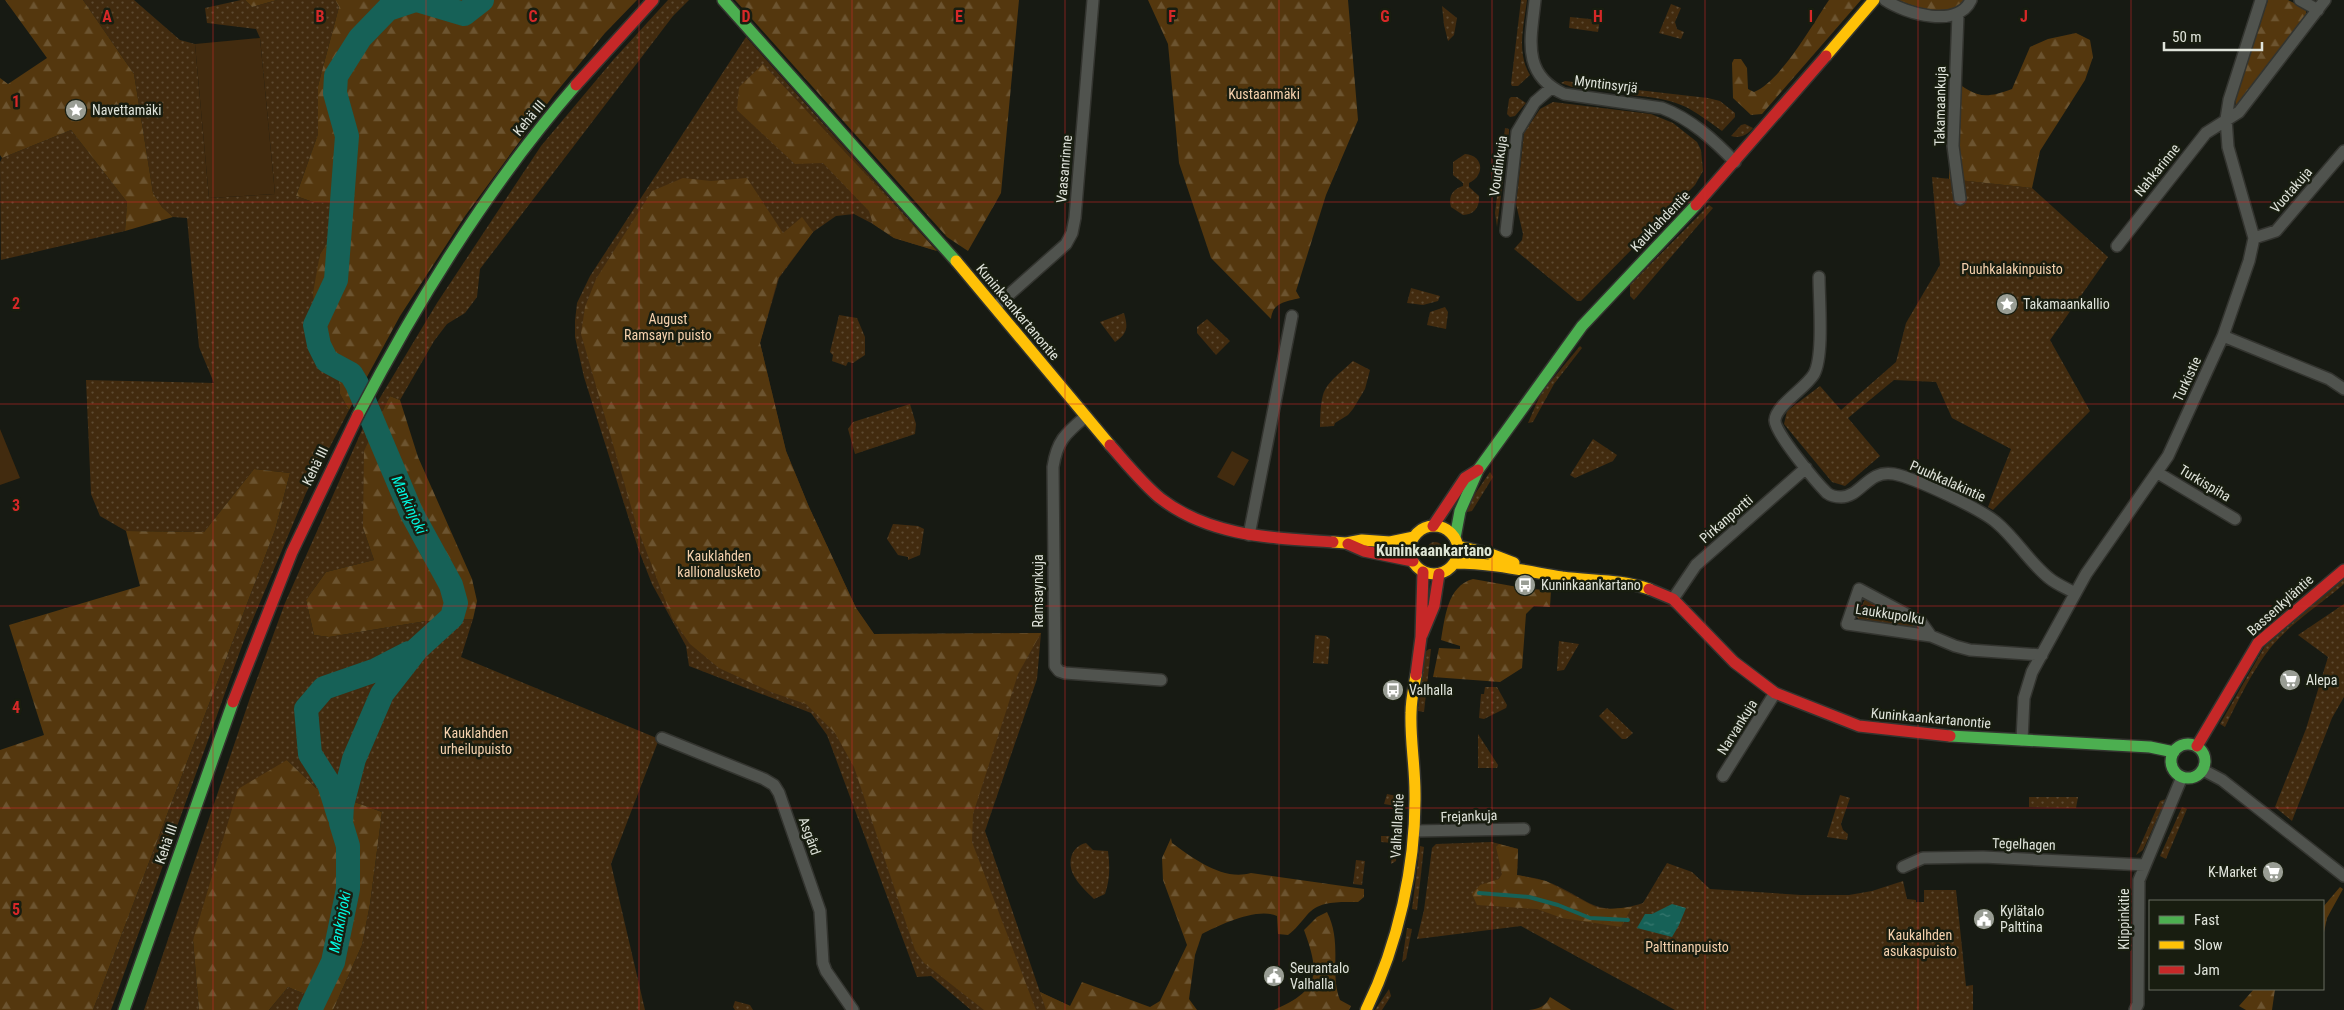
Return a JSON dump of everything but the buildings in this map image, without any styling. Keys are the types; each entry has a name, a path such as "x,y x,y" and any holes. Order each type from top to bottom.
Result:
{"main road":[{"name":"Kehä III","path":"124,1010 234,696 276,588 321,488 390,353 458,242 519,154 592,66 653,0"},
{"name":"Kuninkaankartanontie","path":"723,0 995,307 1084,417 1135,473 1162,498 1204,523 1248,535 1346,543 1362,540 1390,542 1414,537"},
{"name":"Kauklahdentie","path":"1456,542 1455,525 1459,512 1473,486 1478,470 1582,326 1735,162 1874,0"},
{"name":"Kauklahdentie","path":"1433,526 1465,478 1478,470"},
{"path":"1433,526 1446,529 1456,542 1455,563 1448,570 1438,574 1423,572 1413,561 1410,549 1414,537 1422,529 1433,526"},
{"name":"Kuninkaankartanontie","path":"1456,542 1510,560 1522,568"},
{"name":"Kuninkaankartanontie","path":"1346,543 1358,550 1401,557 1413,561"},
{"name":"Kuninkaankartanontie","path":"1455,563 1478,563 1507,569 1522,568 1564,577 1637,584 1673,599 1734,662 1775,693 1859,726 1922,735 2150,747 2174,752"},
{"name":"Bassenkyläntie","path":"2197,746 2258,643 2344,570"},
{"name":"Valhallantie","path":"1366,1010 1379,984 1393,943 1406,887 1414,831 1411,712 1421,637 1423,572"},
{"name":"Valhallantie","path":"1421,637 1430,622 1434,610 1438,574"},
{"path":"2185,744 2197,746 2204,753 2206,759 2203,770 2194,777 2182,777 2173,769 2172,758 2174,752 2185,744"}],"street":[{"name":"Vaasanrinne","path":"995,307 1059,252 1072,233 1075,218 1093,0"},
{"path":"1535,0 1530,42 1531,55 1538,74 1551,88"},
{"path":"1885,0 1923,14 1945,16 1958,14 1968,7 1971,0"},
{"name":"Turkistie","path":"2022,740 2024,698 2032,672 2099,553 2158,473 2223,336 2249,261 2254,238 2228,147 2226,119 2229,100 2261,0"},
{"path":"2300,0 2318,10"},
{"name":"Nahkarinne","path":"2117,246 2206,133 2239,112 2325,0"},
{"name":"Takamaankuja","path":"1958,14 1953,146 1960,199"},
{"name":"Myntinsyrjä","path":"1551,88 1564,94 1651,105 1669,110 1696,126 1735,162"},
{"name":"Voudinkuja","path":"1506,230 1517,132 1535,102 1551,88"},
{"name":"Vuotakuja","path":"2254,238 2276,231 2344,151"},
{"name":"Puuhkalakintie","path":"1819,277 1819,358 1815,374 1779,410 1775,420 1777,429 1806,468 1829,495 1839,498 1848,497 1871,478 1894,474 1960,502 1998,524 2048,578 2075,593"},
{"path":"1248,535 1292,316"},
{"path":"2223,336 2322,376 2344,389"},
{"name":"Ramsaynkuja","path":"1084,417 1060,440 1053,467 1055,666 1059,671 1066,673 1162,680"},
{"name":"Pirkanportti","path":"1673,599 1696,565 1806,468"},
{"name":"Turkispiha","path":"2158,473 2235,519"},
{"name":"Laukkupolku","path":"1931,636 1921,622 1859,589 1847,624 1931,636 1970,650 2042,655"},
{"name":"Narvankuja","path":"1723,776 1775,693"},
{"name":"Asgård","path":"662,738 764,778 774,785 779,793 820,911 823,963 826,971 853,1010"},
{"path":"2203,770 2222,780 2344,876"},
{"name":"Klippinkitie","path":"2136,1010 2138,1004 2139,880 2182,777"},
{"name":"Frejankuja","path":"1414,831 1524,829"},
{"name":"Tegelhagen","path":"1903,867 1923,858 1973,858 2145,865"}],"green space":[{"path":"5,0 83,0 134,74 153,193 162,207 173,217 125,231 127,202 71,130 2,158 0,155 0,78 8,84 47,58"},
{"path":"83,0 134,0 180,40 195,44 209,198 275,194 260,38 256,29 207,23 205,8 241,0 245,0 252,7 277,0 335,0 339,7 318,86 318,134 296,196 313,202 336,203 335,231 320,254 314,305 315,313 309,328 322,370 339,380 340,394 349,410 306,493 243,643 111,1010 93,1010 275,530 290,473 254,469 204,532 126,531 100,516 91,494 86,380 214,383 199,347 187,218 173,217 162,207 153,193 134,74"},
{"path":"245,0 277,0 252,7"},
{"path":"335,0 637,0 605,33 553,96 465,216 400,316 349,410 340,394 339,380 322,370 312,351 309,328 315,313 313,293 320,254 335,231 336,203 313,202 296,196 318,134 318,86 339,7"},
{"name":"Kauklahden urheilupuisto","path":"668,0 689,0 673,16 480,269 477,297 465,313 447,324 434,341 400,400 390,396 363,528 374,560 326,572 306,600 314,635 329,637 426,621 473,619 461,657 659,739 611,864 645,1010 333,1010 362,945 370,904 382,812 316,788 287,760 193,940 199,1010 144,1010 251,695 285,603 366,421 437,303 541,146 614,59"},
{"path":"735,0 1019,0 1001,193 968,251 947,237"},
{"name":"Kustaanmäki","path":"1148,0 1348,0 1358,120 1326,195 1296,291 1300,298 1277,306 1272,313 1271,319 1211,258 1179,163 1168,44"},
{"path":"1521,0 1527,0 1522,48 1523,57 1530,75 1518,86 1512,86 1511,84"},
{"path":"1829,0 1861,0 1762,114 1751,115 1733,98 1732,63 1734,59 1741,59 1747,68 1748,89 1754,92 1764,86 1785,65"},
{"path":"1896,0 1967,0 1950,10 1941,11 1924,9"},
{"path":"2268,0 2288,0 2306,9 2306,17 2236,106 2243,72"},
{"path":"1671,4 1681,8 1675,22 1677,29 1684,32 1681,39 1659,33"},
{"path":"1442,6 1457,18 1454,35 1448,41 1444,25"},
{"path":"1570,17 1600,20 1598,32 1569,28"},
{"path":"2076,33 2090,40 2093,57 2085,80 2040,151 2032,188 1949,179 1949,77 1978,94 1992,95 2001,93 2012,89 2030,47 2048,39"},
{"name":"August Ramsayn puisto","path":"746,37 937,251 894,238 854,214 836,216 813,232 779,278 760,343 786,451 809,507 856,608 874,634 1041,633 1037,679 985,831 1040,992 1079,1010 971,1010 931,976 917,977 827,735 811,713 689,666 686,646 652,584 639,551 584,377 575,337 577,303 590,276"},
{"path":"260,38 275,194 209,198 195,44"},
{"path":"763,64 937,251 894,238 873,224 869,211 823,163 795,164 737,110 739,87"},
{"path":"1565,81 1617,87 1618,89 1614,92 1572,87 1561,83"},
{"path":"1629,89 1720,101 1735,113 1735,117 1722,131 1680,104 1631,95"},
{"path":"1511,97 1517,97 1526,103 1515,116 1510,117 1507,114"},
{"path":"1553,102 1651,114 1673,123 1697,142 1701,150 1703,171 1695,185 1581,301 1577,301 1514,249 1522,240 1523,234 1516,204 1524,133 1540,109"},
{"path":"1745,124 1753,128 1743,136 1731,136 1741,125"},
{"path":"1505,128 1509,129 1509,132 1497,227 1495,213"},
{"path":"71,130 127,202 125,231 1,260 0,162 2,158"},
{"path":"1465,154 1476,158 1479,162 1480,171 1478,176 1469,183 1469,187 1479,196 1477,207 1470,214 1463,215 1451,207 1450,199 1456,189 1463,186 1463,183 1453,175 1453,162"},
{"name":"Puuhkalakinpuisto","path":"1932,177 2032,188 2108,257 2050,340 2090,411 1993,510 1988,507 2011,449 1952,418 1936,382 1894,380 1848,418 1880,456 1845,486 1832,482 1784,424 1787,411 1820,386 1841,410 1896,362 1906,323 1940,265"},
{"name":"August Ramsayn puisto","path":"683,178 711,181 747,178 783,233 802,217 813,232 778,278 760,343 786,451 809,507 856,608 874,634 1041,633 1018,674 973,814 972,842 1036,1010 984,1010 924,963 915,950 854,767 835,733 806,704 771,692 719,668 690,644 672,618 637,527 581,334 585,307 596,279 652,191"},
{"path":"1709,205 1713,208 1634,300 1630,296 1630,285"},
{"path":"1411,288 1440,296 1438,301 1423,305 1407,303"},
{"path":"1445,307 1448,312 1446,329 1427,325 1430,312"},
{"path":"1124,313 1126,322 1125,333 1115,342 1100,322"},
{"path":"839,315 857,318 865,337 865,355 853,363 848,362 846,366 832,361 833,355 830,352"},
{"path":"1207,319 1230,341 1216,355 1197,333 1197,327"},
{"path":"1580,346 1582,348 1554,384 1533,422 1528,423 1541,393"},
{"path":"1353,361 1370,370 1365,389 1348,415 1335,423 1334,426 1320,427 1321,403 1326,389 1335,377"},
{"path":"390,396 400,400 418,457 472,579 477,601 473,619 426,621 329,637 314,635 306,600 326,572 374,560 363,528 364,451"},
{"path":"910,404 916,424 915,434 855,454 848,429 853,422"},
{"path":"0,429 20,478 0,485"},
{"path":"1593,439 1617,455 1613,461 1575,478 1570,475"},
{"path":"1232,451 1249,460 1234,486 1217,477"},
{"path":"254,469 290,473 275,530 93,1010 0,1010 0,750 44,735 9,625 140,586 126,531 204,532"},
{"path":"1490,472 1493,477 1472,511 1467,512 1470,501"},
{"path":"893,524 918,526 924,529 920,555 908,560 908,557 898,555 887,539"},
{"path":"1435,542 1443,550 1435,558 1427,550"},
{"path":"1473,579 1529,589 1551,590 1550,607 1534,606 1526,614 1522,668 1500,682 1433,677 1439,648 1460,649 1460,646 1441,640 1444,622 1449,604 1458,588"},
{"path":"2344,579 2344,584 2297,622 2271,647 2252,675 2225,727 2220,724 2265,646"},
{"path":"1869,598 1916,624 1916,629 1860,621 1857,617 1865,599"},
{"path":"2344,604 2344,697 2332,718 2292,821 2275,807 2306,729 2328,657 2298,635"},
{"path":"1315,635 1326,636 1330,639 1328,664 1313,663"},
{"path":"1559,641 1579,644 1564,670 1557,671"},
{"path":"1431,649 1424,712 1418,711 1425,652"},
{"path":"1485,687 1497,687 1507,705 1506,708 1484,719 1479,718 1481,694 1484,694"},
{"path":"1607,708 1633,733 1626,739 1622,739 1599,716"},
{"path":"1478,734 1498,765 1497,768 1478,768"},
{"path":"287,760 316,788 382,812 370,904 362,945 333,1010 314,1010 319,1000 288,987 269,1010 199,1010 193,940 238,789"},
{"path":"1387,794 1397,796 1400,801 1396,861 1391,864 1393,843 1381,842 1381,836 1394,836 1396,806 1384,804"},
{"path":"1840,795 1850,798 1841,824 1843,830 1848,834 1847,840 1827,837"},
{"path":"2029,797 2078,797 2076,808 2029,807"},
{"path":"2166,799 2143,850 2136,855 2160,801"},
{"path":"2182,807 2187,809 2166,859 2160,856"},
{"path":"1171,838 1172,843 1190,856 1220,871 1240,875 1251,873 1364,889 1364,897 1358,902 1324,904 1312,910 1288,935 1278,934 1277,916 1269,914 1249,915 1202,934 1195,955 1189,999 1197,1010 1046,1010 1040,992 1070,1006 1082,982 1150,1007 1160,1001 1187,945 1163,880 1162,858"},
{"name":"Palttinanpuisto","path":"1492,842 1518,849 1517,875 1548,882 1602,908 1613,909 1643,903 1667,863 1692,872 1710,889 1801,895 1849,895 1872,891 1903,881 1907,899 1916,900 1916,902 1924,902 1924,890 1956,890 1966,986 1973,985 1973,1010 1675,1010 1521,926 1417,939 1424,910 1432,848 1436,844"},
{"path":"1086,843 1093,850 1108,851 1109,873 1107,889 1105,894 1094,899 1077,881 1071,869 1071,859 1074,851 1077,847"},
{"path":"1499,844 1518,849 1517,875 1546,881 1597,908 1632,907 1621,927 1562,918 1537,909 1477,905 1472,894 1480,885 1499,879 1502,874 1496,847"},
{"path":"1420,846 1424,847 1417,910 1412,909"},
{"path":"1356,860 1365,861 1362,885 1353,884"},
{"path":"2340,887 2343,889 2327,918 2324,932 2324,906"},
{"path":"1327,912 1334,935 1337,989 1340,1000 1351,1006 1349,1010 1274,1010 1289,1003 1308,988 1314,969 1313,958 1304,930 1317,917"},
{"path":"1407,928 1412,929 1406,959 1402,962"},
{"path":"288,987 319,1000 314,1010 269,1010"},
{"path":"1389,989 1391,996 1382,1010 1375,1010"},
{"path":"2253,990 2275,990 2272,1010 2246,1010 2239,1006"},
{"path":"1550,997 1571,1010 1529,1010 1542,1006"},
{"path":"735,1001 750,1005 753,1010 735,1010 733,1007"}],"water":[{"path":"1672,904 1686,908 1672,937 1637,928 1645,914 1652,914"}],"waterway":[{"name":"Mankinjoki","path":"310,1010 333,962 348,889 348,846 341,823 342,805 354,759 382,694 417,649 452,617 456,603 451,585 411,512 357,384 351,374 327,361 319,345 315,325 336,280 347,136 335,93 336,76 360,38 388,9 415,0"},
{"path":"417,0 464,14 482,0"},
{"path":"339,816 329,784 310,754 306,709 324,688 376,670 409,653"},
{"path":"1479,893 1529,897 1558,905 1590,918 1628,920"}],"traffic: fast":[{"path":"723,0 956,261"},
{"path":"358,415 381,371 457,244 514,162 576,85"},
{"path":"1455,538 1460,511 1478,470 1582,326 1696,205"},
{"path":"124,1010 233,702"},
{"path":"1950,736 2150,747 2174,752"},
{"path":"2188,744 2195,745 2200,749 2204,754 2205,761 2204,768 2200,773 2195,777 2188,778 2181,777 2176,773 2172,768 2171,761 2172,754 2176,749 2181,745 2188,744"}],"traffic: slow":[{"path":"1826,56 1874,0"},
{"path":"956,261 1110,445"},
{"path":"1434,526 1443,528 1451,533 1456,541 1458,550 1456,559 1451,567 1443,572 1434,574 1425,572 1417,567 1412,559 1410,550 1412,541 1417,533 1425,528 1434,526"},
{"path":"1333,542 1346,543 1362,540 1390,542 1414,537"},
{"path":"1458,546 1488,553 1514,563"},
{"path":"1455,563 1495,566 1562,577 1617,582 1649,589"},
{"path":"1366,1010 1396,932 1408,876 1414,820 1415,783 1411,723 1416,675"}],"traffic: jam":[{"path":"576,85 653,0"},
{"path":"1696,205 1826,56"},
{"path":"233,702 292,552 358,415"},
{"path":"1110,445 1140,479 1160,498 1179,511 1200,521 1221,528 1265,537 1333,542"},
{"path":"1433,526 1465,478 1478,470"},
{"path":"1348,544 1364,551 1413,561"},
{"path":"2197,746 2258,643 2344,570"},
{"path":"1416,675 1421,637 1423,572"},
{"path":"1422,635 1434,606 1439,574"},
{"path":"1649,589 1673,599 1734,662 1775,693 1859,726 1950,736"}],"place":[{"name":"Navettamäki","path":"76,110"},
{"name":"Takamaankallio","path":"2007,304"},
{"name":"Kuninkaankartano","path":"1525,585"},
{"name":"Alepa","path":"2290,680"},
{"name":"Valhalla","path":"1393,690"},
{"name":"K-Market","path":"2273,872"},
{"name":"Kylätalo Palttina","path":"1984,919"},
{"name":"Seurantalo Valhalla","path":"1274,976"}],"district":[{"name":"Kuninkaankartano","path":"1434,550"}],"park label":[{"name":"Kauklahden kallionalusketo","path":"719,564"},
{"name":"Kaukalhden asukaspuisto","path":"1920,944"}]}
